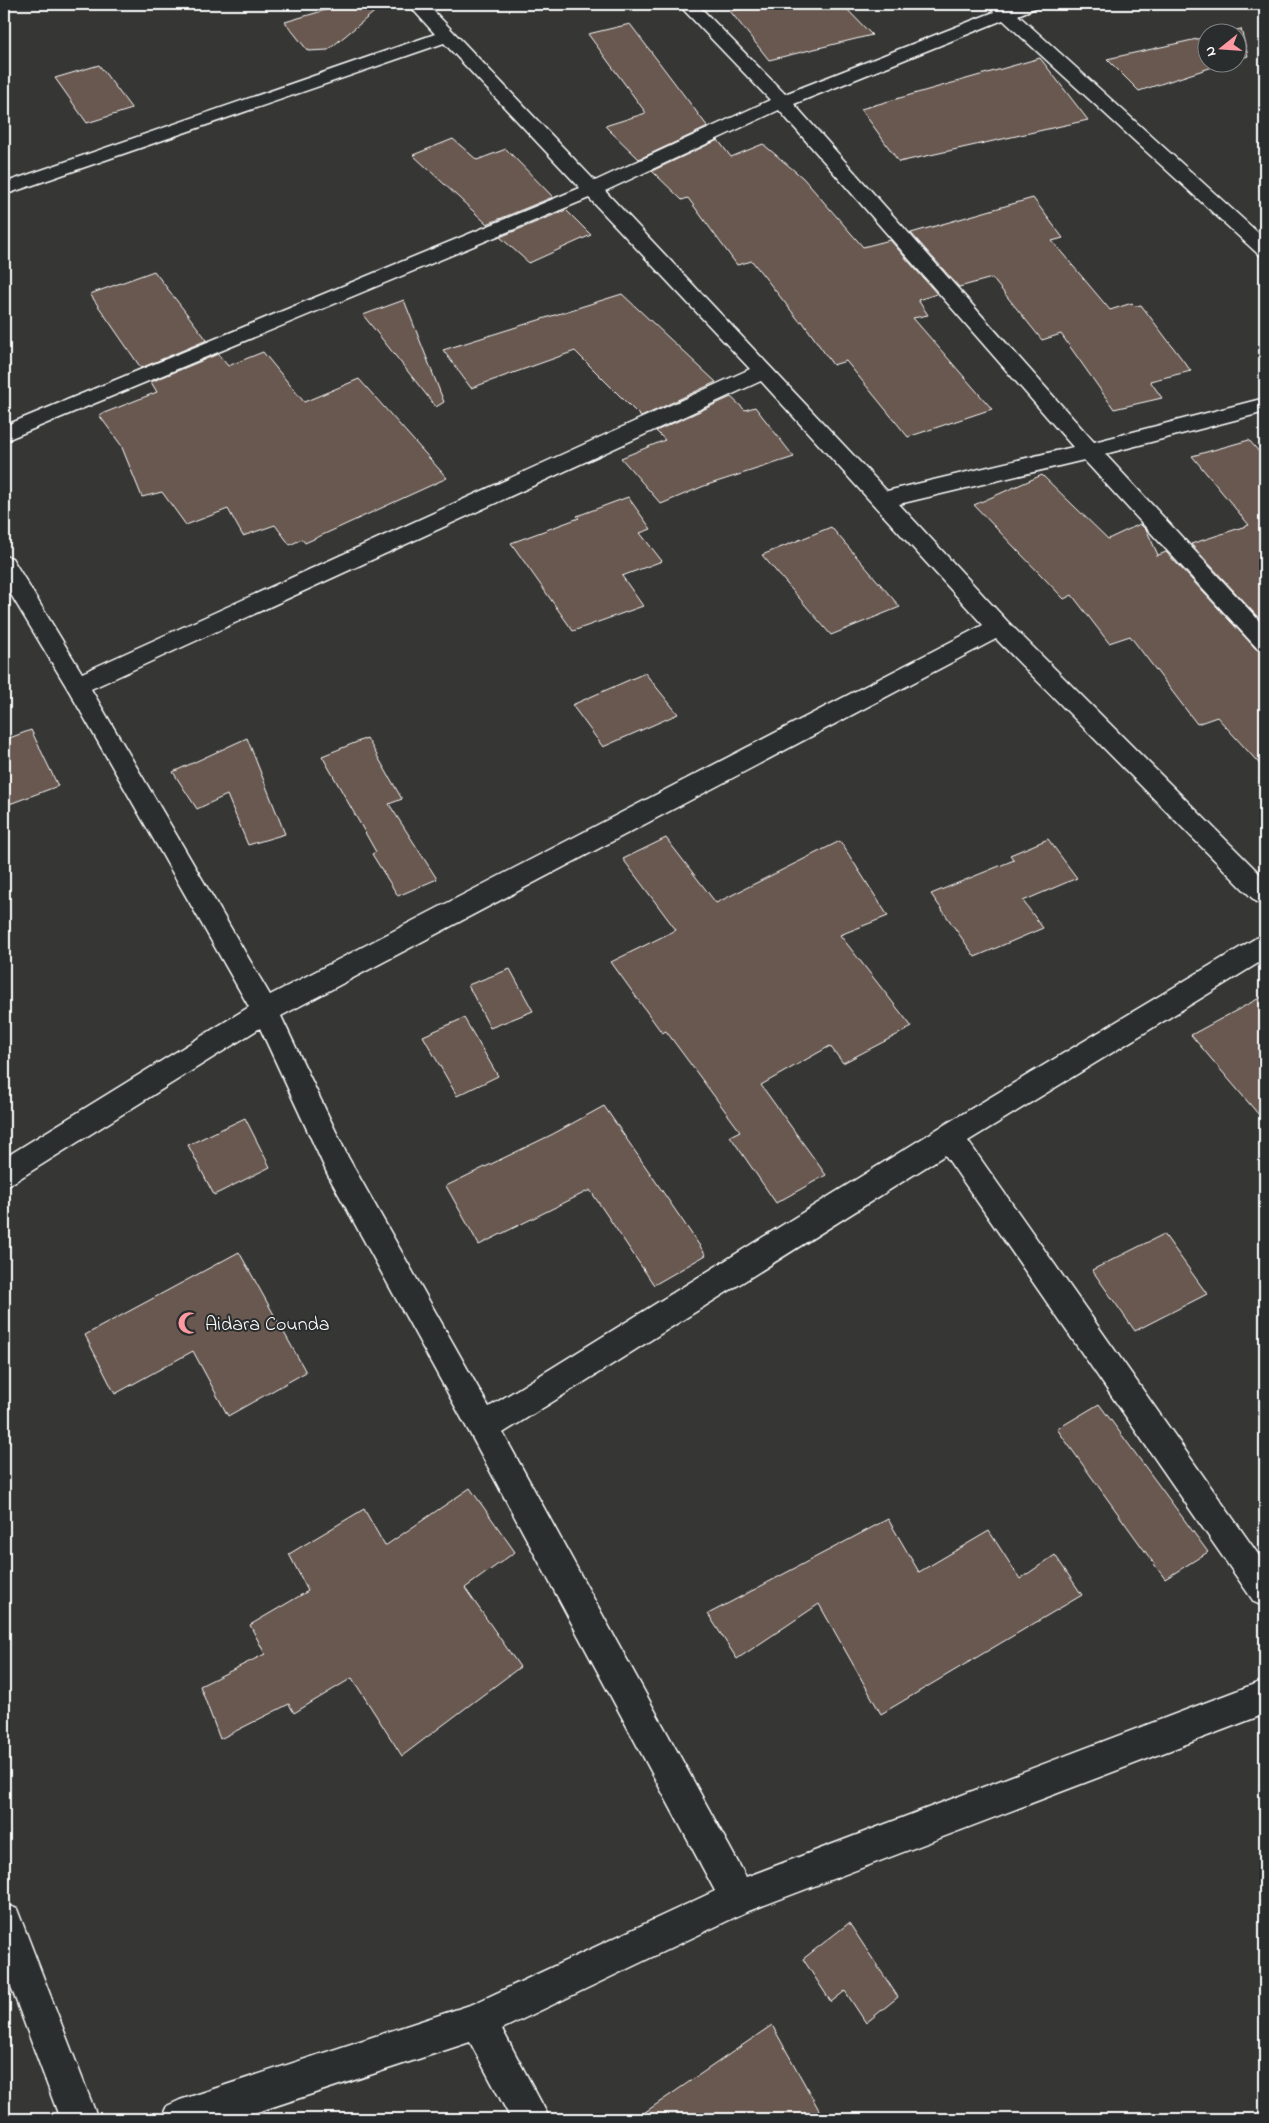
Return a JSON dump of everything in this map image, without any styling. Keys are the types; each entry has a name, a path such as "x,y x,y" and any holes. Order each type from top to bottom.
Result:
{"street":[{"path":"417,4 764,371 999,627 1265,894"},
{"path":"687,4 782,102 1089,451 1265,642"},
{"path":"4,434 592,190 782,102 1002,9 1029,4"},
{"path":"1002,9 1265,250"},
{"path":"4,189 446,36"},
{"path":"77,685 764,371"},
{"path":"882,500 1089,451 1265,405"},
{"path":"4,564 77,685 265,1011 338,1166 484,1428 738,1898"},
{"path":"4,1173 265,1011 999,627"},
{"path":"484,1428 949,1137 1265,946"},
{"path":"949,1137 1265,1591"},
{"path":"180,2119 478,2021 738,1898 1265,1697"},
{"path":"4,1922 79,2119"},
{"path":"478,2021 531,2119"}],"building":[{"path":"346,4 384,4 328,50 308,51 285,22"},
{"path":"762,4 842,4 872,35 769,60 730,11"},
{"path":"630,24 708,127 639,159 605,126 646,113 588,34"},
{"path":"1196,39 1197,72 1139,91 1107,59"},
{"path":"1040,58 1088,120 899,162 861,109"},
{"path":"99,65 132,109 87,123 55,78"},
{"path":"453,139 477,160 506,149 553,197 487,224 413,155"},
{"path":"718,140 731,157 763,144 803,178 863,247 890,240 937,294 918,300 928,315 913,318 992,409 908,437 846,361 833,365 802,321 800,322 752,261 737,265 688,198 682,200 652,171"},
{"path":"1033,198 1063,238 1052,241 1110,310 1132,303 1135,306 1141,305 1191,371 1150,381 1162,398 1114,409 1061,334 1042,340 992,278 959,287 911,233"},
{"path":"566,210 591,235 529,263 500,237"},
{"path":"154,271 207,340 141,368 90,294"},
{"path":"622,294 716,382 641,417 575,351 471,388 443,350"},
{"path":"404,300 444,402 436,407 363,315"},
{"path":"263,352 304,402 359,379 447,478 305,543 302,539 290,545 275,525 243,536 228,509 186,525 162,492 142,497 121,445 99,415 157,392 151,382 218,354 228,366"},
{"path":"731,397 745,410 755,407 794,457 704,486 661,504 621,458 665,440 656,431"},
{"path":"1249,440 1265,459 1265,625 1191,544 1249,525 1192,456"},
{"path":"1042,475 1108,539 1140,524 1147,531 1158,555 1156,556 1166,552 1256,649 1265,653 1265,770 1217,717 1197,724 1130,636 1109,643 1072,595 1064,599 974,505"},
{"path":"628,497 651,529 640,533 662,561 622,576 643,606 573,631 511,543 579,518 577,516"},
{"path":"831,527 900,607 831,635 762,555"},
{"path":"645,673 678,714 603,747 572,705"},
{"path":"31,730 58,786 4,806 4,740"},
{"path":"247,738 285,834 248,845 227,795 197,809 173,772"},
{"path":"367,738 402,799 389,804 437,879 398,896 372,854 376,852 322,756"},
{"path":"666,838 716,903 840,841 888,916 840,935 912,1027 843,1063 830,1046 761,1085 826,1175 776,1203 730,1136 740,1131 666,1031 662,1033 611,962 676,930 623,859"},
{"path":"1048,839 1077,878 1023,901 1043,928 975,957 931,894 1014,860 1010,855"},
{"path":"510,969 533,1011 490,1028 468,985"},
{"path":"1265,995 1265,1122 1191,1035"},
{"path":"464,1018 498,1076 457,1096 423,1036"},
{"path":"604,1106 706,1255 654,1285 590,1190 479,1245 446,1186 553,1134"},
{"path":"245,1118 270,1167 214,1195 188,1145"},
{"path":"1164,1234 1207,1294 1135,1331 1092,1270"},
{"path":"239,1252 306,1372 228,1416 193,1351 115,1394 85,1335"},
{"path":"1099,1404 1208,1552 1165,1579 1057,1429"},
{"path":"470,1488 515,1552 465,1588 520,1667 402,1756 352,1678 294,1713 289,1704 220,1739 200,1686 265,1654 250,1625 308,1591 289,1554 364,1509 385,1546"},
{"path":"888,1519 919,1572 989,1531 1020,1579 1055,1555 1082,1595 881,1714 819,1604 737,1659 708,1614"},
{"path":"849,1923 898,1997 866,2023 845,1991 831,2002 803,1959"},
{"path":"772,2025 824,2119 635,2119"}],"place":[{"name":"Aidara Counda","path":"189,1323"}]}
